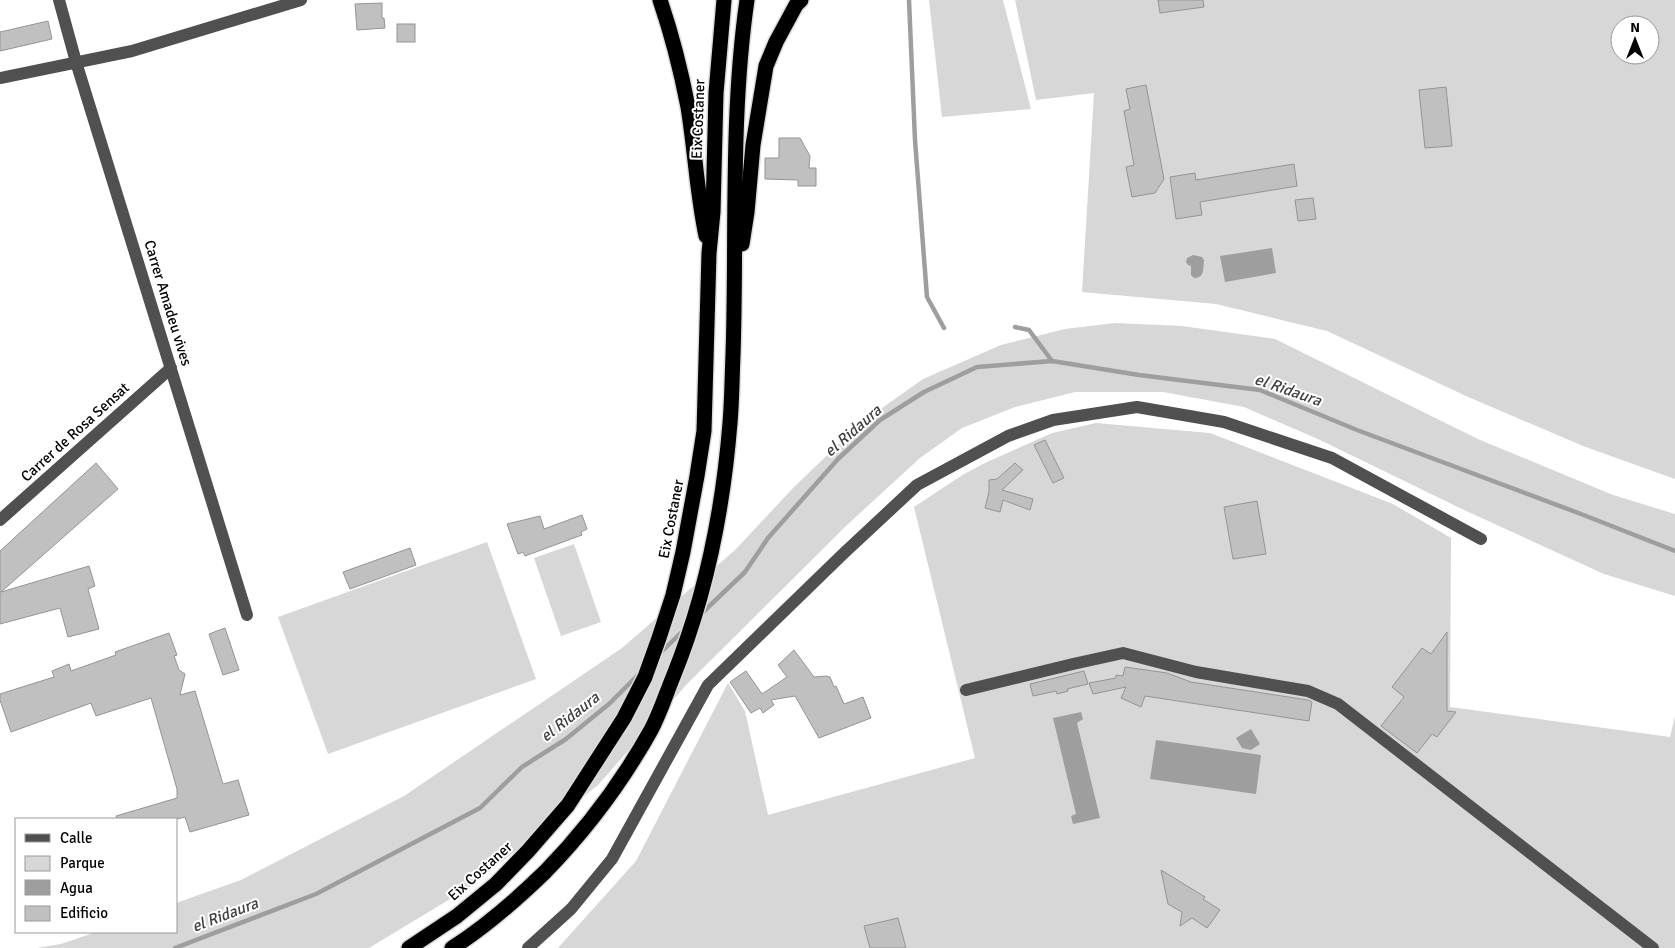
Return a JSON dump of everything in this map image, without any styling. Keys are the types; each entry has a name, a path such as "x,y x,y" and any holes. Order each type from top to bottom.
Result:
{"highway":[{"path":"660,0 674,47 688,108 699,204 709,253"},
{"name":"Eix Costaner","path":"409,948 496,884 528,852 568,805 624,718 645,677 659,638 673,595 683,552 704,431 709,253 713,212 718,64 724,0"},
{"path":"452,948 470,937 514,903 589,823 628,768 652,727 686,644 710,560 717,527 730,422 735,280 734,198 736,124 747,0"},
{"path":"735,280 747,212 753,146 766,66 776,42 796,5 801,0"}],"street":[{"name":"Carrer Amadeu vives","path":"59,0 76,62 247,615"},
{"path":"0,78 132,51 301,0"},
{"name":"Carrer de Rosa Sensat","path":"0,520 171,368"},
{"path":"528,948 571,909 612,859 708,685 917,485 1008,436 1053,420 1138,407 1224,422 1332,458 1481,539"},
{"path":"966,690 1123,653 1196,672 1308,691 1338,704 1653,948"}],"green space":[{"path":"929,0 1003,0 1031,109 942,117"},
{"path":"1015,0 1675,0 1675,479 1583,446 1466,396 1327,331 1216,304 1082,292 1094,93 1036,100"},
{"path":"1115,323 1182,326 1275,339 1478,439 1613,495 1675,514 1675,596 1604,574 1464,510 1320,440 1244,407 1163,392 1075,392 1015,407 962,428 920,458 846,526 687,684 598,785 470,887 369,948 37,948 61,944 93,933 178,933 178,902 241,880 404,796 622,648 735,550 794,487 861,423 923,379 1001,345 1065,329"},
{"path":"1096,423 1210,433 1393,504 1451,538 1450,707 1670,737 1675,716 1675,948 558,948 636,861 728,683 745,711 768,815 975,758 914,507 964,474 985,463 1052,433"},
{"path":"487,542 536,679 328,754 278,617"},
{"path":"574,544 601,622 561,636 534,558"}],"water":[{"path":"1272,248 1276,273 1225,282 1220,256"},
{"path":"1193,255 1202,257 1204,260 1202,274 1198,278 1194,278 1191,275 1191,266 1186,262 1187,258"},
{"path":"1081,712 1083,719 1077,723 1100,818 1073,824 1071,816 1076,814 1053,718"},
{"path":"1251,729 1260,744 1251,750 1242,748 1236,738"},
{"path":"1156,740 1261,755 1256,794 1150,779"}],"building":[{"path":"1158,0 1203,0 1204,7 1160,13"},
{"path":"382,3 382,18 384,18 385,28 357,30 355,4"},
{"path":"48,21 52,39 0,51 0,32"},
{"path":"397,24 415,24 415,42 397,42"},
{"path":"1146,85 1164,179 1155,193 1132,197 1126,167 1134,165 1124,111 1130,109 1126,89"},
{"path":"1446,87 1452,146 1425,148 1419,90"},
{"path":"779,138 800,138 810,156 809,168 816,168 816,186 798,186 798,180 765,179 765,158 779,158"},
{"path":"1294,164 1297,186 1200,202 1202,215 1176,219 1170,177 1195,173 1196,180"},
{"path":"1313,198 1316,219 1298,221 1295,200"},
{"path":"1045,440 1064,478 1053,483 1034,445"},
{"path":"96,463 118,489 1,592 89,566 95,586 88,589 99,629 68,637 60,608 0,624 0,551"},
{"path":"1015,463 1023,470 1002,490 1033,499 1030,510 1003,500 1000,512 985,508 989,492 989,480 997,479"},
{"path":"1257,501 1266,554 1233,559 1224,507"},
{"path":"582,515 587,529 581,532 582,535 525,556 523,552 518,554 507,524 540,516 544,529"},
{"path":"410,548 416,565 350,589 343,572"},
{"path":"225,628 239,670 223,675 209,634"},
{"path":"1447,632 1447,711 1456,712 1437,737 1432,734 1417,753 1381,726 1404,697 1392,687 1422,648 1431,654"},
{"path":"169,633 177,655 174,656 179,670 185,674 180,695 195,691 223,784 238,780 249,815 190,832 185,817 178,819 117,818 116,816 177,798 177,789 151,698 96,716 91,703 11,732 0,700 0,694 54,677 52,671 69,664 71,671 116,655 115,652"},
{"path":"794,650 814,677 830,677 844,704 863,697 871,718 819,738 795,696 771,700 774,705 763,713 760,708 751,713 730,682 746,671 762,694 787,677 778,665"},
{"path":"1125,667 1167,673 1191,682 1308,700 1312,702 1309,721 1145,696 1141,707 1121,698 1126,687 1093,694 1089,683 1116,678 1116,675 1123,676"},
{"path":"1084,671 1088,684 1067,689 1068,691 1057,694 1056,691 1033,696 1030,684"},
{"path":"1161,870 1205,897 1203,899 1220,910 1207,928 1192,918 1180,926 1182,912 1168,904"},
{"path":"898,918 906,948 870,948 864,926"}],"waterway":[{"path":"909,0 915,140 927,297 944,328"},
{"path":"1015,327 1029,330 1052,361"},
{"name":"el Ridaura","path":"701,614 745,572 768,538 838,459 880,420 924,392 977,367 1052,361 1139,375 1260,390 1357,430 1675,551"},
{"name":"el Ridaura","path":"658,655 685,629"},
{"name":"el Ridaura","path":"175,948 316,894 480,808 522,767 566,739 609,704 640,673"}]}
